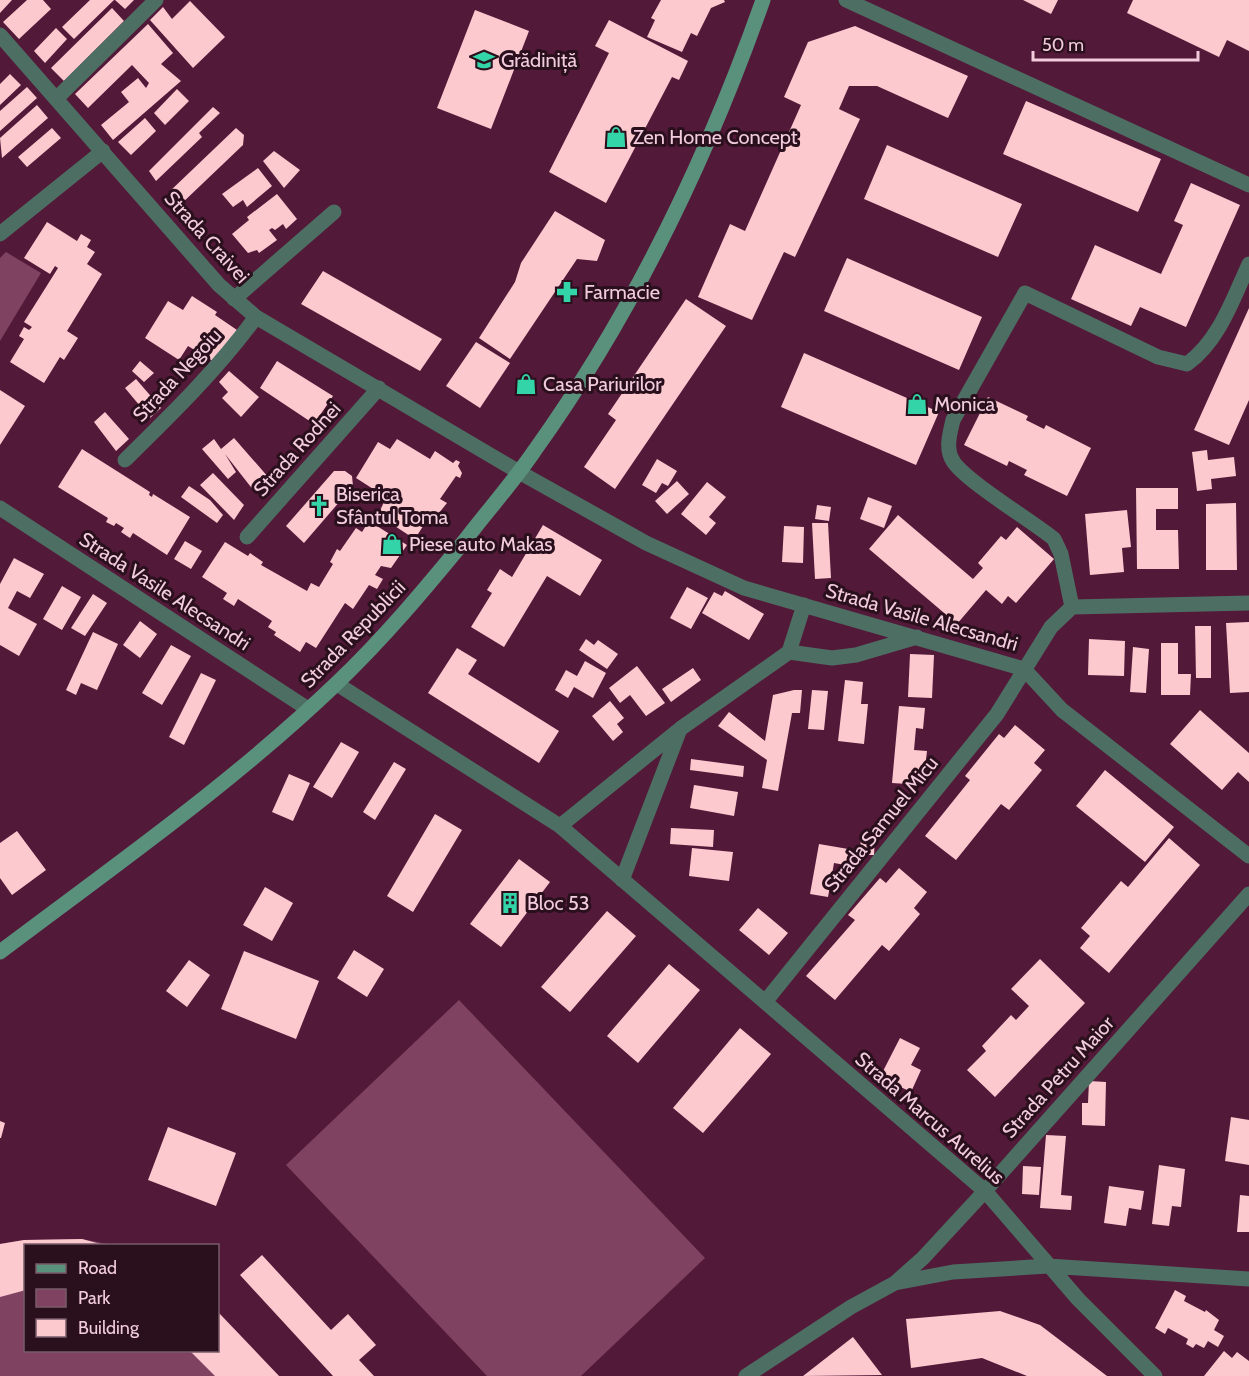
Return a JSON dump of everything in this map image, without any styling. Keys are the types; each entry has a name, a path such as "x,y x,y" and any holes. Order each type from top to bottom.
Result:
{"main road":[{"name":"Strada Republicii","path":"0,952 186,810 336,684 414,603 519,472 575,392 632,296 702,153 763,0"}],"street":[{"path":"57,98 156,0"},
{"path":"846,0 1249,185"},
{"name":"Strada Craivei","path":"0,35 219,285 234,299 256,317 519,472"},
{"path":"0,234 103,151"},
{"path":"234,299 334,213"},
{"path":"1249,264 1227,311 1203,352 1187,364 1158,357 1025,293 953,420 948,441 952,461 971,478 1054,539 1061,554 1072,607 1249,603"},
{"name":"Strada Negoiu","path":"125,460 198,388 225,358 256,317"},
{"name":"Strada Rodnei","path":"247,537 379,388"},
{"name":"Strada Vasile Alecsandri","path":"519,472 646,543 744,588 1024,669 1050,627 1072,607"},
{"name":"Strada Vasile Alecsandri","path":"0,508 308,709"},
{"name":"Strada Vasile Alecsandri","path":"789,652 804,605"},
{"path":"560,826 680,729 789,652 832,658 856,655 917,638"},
{"path":"1024,669 1062,710 1249,856"},
{"name":"Strada Samuel Micu","path":"765,1002 997,714 1024,669"},
{"path":"336,684 560,826 622,880 680,729"},
{"name":"Strada Marcus Aurelius","path":"622,880 985,1191 1048,1266 1155,1376"},
{"name":"Strada Petru Maior","path":"895,1283 923,1258 985,1191 1249,894"},
{"path":"746,1376 851,1307 895,1283 953,1272 1048,1266 1249,1279"}],"green space":[{"path":"6,252 41,273 0,341 0,258"},
{"path":"459,1000 705,1258 581,1376 487,1376 286,1165"},
{"path":"82,1239 108,1244 24,1244 24,1352 219,1352 219,1313 279,1376 0,1376 0,1244 24,1240"}],"building":[{"path":"0,0 12,0 0,13"},
{"path":"27,0 43,0 51,9 19,39 3,22"},
{"path":"90,0 114,0 74,39 62,27"},
{"path":"115,0 134,0 125,9"},
{"path":"661,0 724,0 725,2 711,8 697,36 691,33 682,52 647,37 655,20 651,18"},
{"path":"1023,0 1058,0 1051,14"},
{"path":"1133,0 1249,0 1249,51 1227,40 1219,57 1127,13"},
{"path":"190,1 225,37 193,68 150,20 163,7 172,19"},
{"path":"112,8 124,21 64,81 51,68"},
{"path":"475,10 529,31 491,129 437,108"},
{"path":"609,20 688,61 679,80 672,77 606,203 549,172 609,53 595,46"},
{"path":"148,24 173,53 161,64 181,81 113,140 101,125 129,102 121,92 138,78 146,88 149,83 132,65 88,108 75,94"},
{"path":"855,26 968,76 948,118 877,86 849,86 839,109 860,119 795,257 784,252 752,320 698,297 730,224 745,231 801,105 784,97 808,42"},
{"path":"56,28 67,39 45,63 34,51"},
{"path":"10,74 21,85 0,105 0,84"},
{"path":"27,87 37,98 0,131 0,111"},
{"path":"177,89 189,101 165,125 154,113"},
{"path":"1026,101 1161,159 1138,212 1003,154"},
{"path":"37,105 48,118 2,158 0,138"},
{"path":"213,107 220,113 199,133 202,137 156,181 149,171"},
{"path":"145,118 156,131 131,155 118,142"},
{"path":"52,128 61,138 27,167 18,157"},
{"path":"236,128 244,135 243,145 179,206 168,193"},
{"path":"887,145 1022,204 998,257 864,199"},
{"path":"274,151 300,170 284,188 263,161"},
{"path":"258,168 272,186 247,207 243,200 233,207 222,194"},
{"path":"1191,183 1240,205 1186,327 1140,307 1131,326 1071,299 1095,245 1161,274 1183,225 1174,221"},
{"path":"277,194 297,219 286,229 283,224 275,230 272,228 269,230 277,240 259,253 257,250 248,253 232,234 249,220 247,217"},
{"path":"555,211 605,240 597,261 577,259 510,359 479,338 515,282 521,263"},
{"path":"47,222 77,241 81,234 91,240 87,247 95,252 87,264 102,274 67,331 78,338 64,360 60,357 44,383 10,362 24,339 19,336 24,327 29,330 32,327 24,322 58,268 55,266 50,274 24,258"},
{"path":"847,258 982,317 959,370 824,311"},
{"path":"323,271 442,339 420,371 301,304"},
{"path":"192,296 217,312 215,315 237,330 216,363 188,346 179,360 145,338 168,301 183,310"},
{"path":"686,299 726,326 615,489 584,467 616,420 608,414"},
{"path":"1249,308 1249,400 1229,445 1194,430"},
{"path":"476,342 510,363 480,408 446,386"},
{"path":"804,353 939,412 916,465 781,407"},
{"path":"140,361 154,373 144,382 132,371"},
{"path":"277,361 333,396 314,424 260,388"},
{"path":"229,371 259,397 241,417 222,398 228,392 219,382"},
{"path":"136,379 161,408 150,418 125,388"},
{"path":"0,390 25,406 0,445"},
{"path":"988,397 1028,416 1026,420 1044,429 1046,425 1091,448 1067,496 1024,475 1027,470 1009,461 1007,466 964,445"},
{"path":"105,412 129,439 116,451 94,422"},
{"path":"234,438 269,478 254,491 225,454 236,472 228,479 202,449 214,439 221,449"},
{"path":"397,439 430,459 435,451 453,463 456,460 460,462 458,466 462,473 460,478 456,476 440,499 447,503 431,523 427,520 418,534 410,536 378,515 384,502 379,498 381,494 356,478 378,442 390,449"},
{"path":"82,449 150,492 149,495 152,497 153,494 190,517 167,555 133,533 130,538 121,532 124,528 116,523 114,526 106,522 108,518 58,487"},
{"path":"1207,450 1208,460 1234,457 1236,476 1211,479 1212,489 1197,491 1192,452"},
{"path":"657,459 677,471 668,486 662,483 656,493 642,485"},
{"name":"Biserica Sfântul Toma","path":"334,471 345,471 352,476 353,486 304,543 286,526"},
{"path":"213,473 244,505 234,520 200,485"},
{"path":"677,481 689,494 667,514 655,501"},
{"path":"707,482 726,497 709,517 716,523 706,535 681,514"},
{"path":"189,486 210,500 223,515 217,523 181,497"},
{"path":"1136,488 1178,488 1178,509 1156,509 1156,530 1178,530 1179,569 1137,569"},
{"path":"868,497 892,506 884,528 860,519"},
{"path":"1236,503 1237,570 1206,570 1206,504"},
{"path":"817,505 831,507 829,521 815,519"},
{"path":"1127,510 1131,547 1122,548 1124,572 1090,575 1085,514"},
{"path":"898,515 973,579 983,568 978,563 1001,536 1006,540 1017,527 1054,559 1016,603 1008,596 1002,604 986,590 957,624 869,549"},
{"path":"369,521 407,545 391,568 381,566 375,575 383,579 377,589 369,585 353,609 345,603 316,648 306,642 300,652 274,635 276,632 268,627 272,621 238,599 234,606 223,599 227,593 202,577 225,542 248,556 250,553 263,562 261,565 307,591 311,583 319,587 333,564 330,562 337,549 340,551 356,528 362,532"},
{"path":"812,523 828,523 831,578 815,579"},
{"path":"543,525 602,560 580,596 547,576 504,647 471,627 492,593 487,590 500,569 512,577"},
{"path":"784,526 804,527 803,563 782,562"},
{"path":"185,541 202,551 191,569 174,559"},
{"path":"14,558 44,574 30,598 17,591 8,608 37,624 19,656 0,645 0,584"},
{"path":"62,586 81,597 62,630 43,619"},
{"path":"687,587 708,598 691,629 670,618"},
{"path":"725,591 764,614 749,640 702,613 714,592 722,596"},
{"path":"93,594 107,603 85,636 71,628"},
{"path":"140,621 157,634 140,658 123,645"},
{"path":"1249,622 1249,692 1230,693 1226,623"},
{"path":"1195,626 1211,626 1211,678 1196,678"},
{"path":"93,632 118,644 97,690 81,683 76,695 66,690"},
{"path":"586,639 594,645 598,640 618,654 607,669 579,650"},
{"path":"1089,639 1125,641 1124,676 1088,675"},
{"path":"1161,643 1178,643 1178,674 1191,674 1190,695 1161,695"},
{"path":"171,645 191,656 162,705 142,693"},
{"path":"1133,647 1149,649 1146,693 1130,692"},
{"path":"457,648 477,660 468,674 559,731 539,763 428,693"},
{"path":"910,654 934,655 932,698 908,697"},
{"path":"585,661 606,673 593,698 574,687 568,698 555,690 566,670 577,676"},
{"path":"637,666 665,703 646,716 630,695 620,703 609,688"},
{"path":"693,668 701,680 671,702 662,689"},
{"path":"201,673 216,680 184,745 169,737"},
{"path":"845,680 863,682 861,704 868,704 864,744 838,741"},
{"path":"802,690 800,713 792,713 778,791 762,788 767,760 718,726 729,712 765,741 773,695"},
{"path":"812,690 828,691 824,730 808,729"},
{"path":"610,701 624,718 617,724 623,732 613,741 592,716"},
{"path":"899,706 925,708 923,729 916,728 914,750 927,751 923,785 892,783"},
{"path":"1200,710 1249,753 1249,782 1238,772 1222,790 1170,744"},
{"path":"1015,725 1045,750 1034,763 1042,770 1009,810 1001,804 956,860 925,836 970,780 965,776 999,734 1004,738"},
{"path":"341,742 359,752 332,798 313,787"},
{"path":"691,759 744,766 743,777 690,770"},
{"path":"394,762 406,769 375,820 363,812"},
{"path":"1105,770 1174,827 1145,862 1076,806"},
{"path":"289,774 310,783 293,821 272,812"},
{"path":"694,785 738,792 734,816 690,808"},
{"path":"435,814 462,830 413,912 387,896"},
{"path":"671,828 714,830 713,847 670,844"},
{"path":"17,831 46,870 12,895 0,878 0,843"},
{"path":"861,835 875,836 874,855 860,855"},
{"path":"1169,838 1200,865 1109,973 1080,948 1090,936 1081,928 1121,881 1128,887"},
{"path":"819,844 854,850 851,866 834,863 828,897 810,894"},
{"path":"692,848 733,852 729,881 689,876"},
{"name":"Bloc 53","path":"519,859 550,882 501,947 470,924"},
{"path":"899,868 927,892 914,908 920,914 889,951 882,945 835,1000 806,976 855,920 848,915 880,878 886,883"},
{"path":"265,887 293,903 272,941 243,925"},
{"path":"758,908 788,933 769,955 739,930"},
{"path":"607,911 636,936 570,1012 541,987"},
{"path":"354,950 384,969 367,997 337,978"},
{"path":"244,951 319,981 296,1039 221,1009"},
{"path":"1040,959 1085,1003 995,1097 967,1070 986,1051 982,1046 1011,1015 1016,1020 1029,1006 1011,989"},
{"path":"189,960 210,975 187,1007 166,991"},
{"path":"669,964 700,990 638,1063 607,1036"},
{"path":"740,1028 771,1054 703,1133 673,1108"},
{"path":"900,1038 920,1048 911,1065 921,1070 911,1092 880,1077"},
{"path":"1089,1081 1106,1082 1105,1126 1082,1125 1082,1103 1088,1103"},
{"path":"1231,1117 1249,1120 1249,1165 1225,1161"},
{"path":"0,1121 5,1123 1,1138 0,1138"},
{"path":"168,1127 236,1153 216,1206 148,1180"},
{"path":"1046,1135 1066,1136 1061,1195 1072,1196 1071,1210 1040,1208"},
{"path":"1159,1165 1185,1169 1181,1207 1172,1206 1169,1226 1152,1224"},
{"path":"1023,1166 1041,1167 1039,1195 1022,1194"},
{"path":"1109,1186 1144,1191 1141,1210 1129,1208 1126,1226 1104,1223"},
{"path":"1240,1195 1249,1196 1249,1232 1237,1232"},
{"path":"82,1239 101,1244 24,1244 24,1291 0,1297 0,1244 24,1240"},
{"path":"262,1255 331,1330 348,1314 376,1345 359,1360 374,1376 333,1376 240,1275"},
{"path":"1175,1290 1186,1296 1184,1301 1205,1312 1206,1310 1219,1320 1214,1330 1224,1336 1218,1347 1208,1341 1204,1348 1196,1344 1193,1348 1186,1344 1188,1339 1168,1328 1165,1334 1155,1328"},
{"path":"1000,1311 1040,1325 1107,1376 1027,1376 982,1358 911,1368 906,1319"},
{"path":"219,1313 279,1376 215,1376 191,1352 219,1352"},
{"path":"853,1337 882,1375 803,1376"},
{"path":"1224,1351 1232,1358 1237,1352 1249,1361 1249,1376 1204,1376"}],"place":[{"name":"Grădiniță","path":"484,60"},
{"name":"Zen Home Concept","path":"616,137"},
{"name":"Farmacie","path":"567,292"},
{"name":"Casa Pariurilor","path":"526,384"},
{"name":"Monica","path":"917,404"},
{"name":"Biserica Sfântul Toma","path":"319,506"},
{"name":"Piese auto Makas","path":"392,544"},
{"name":"Bloc 53","path":"510,903"}]}
